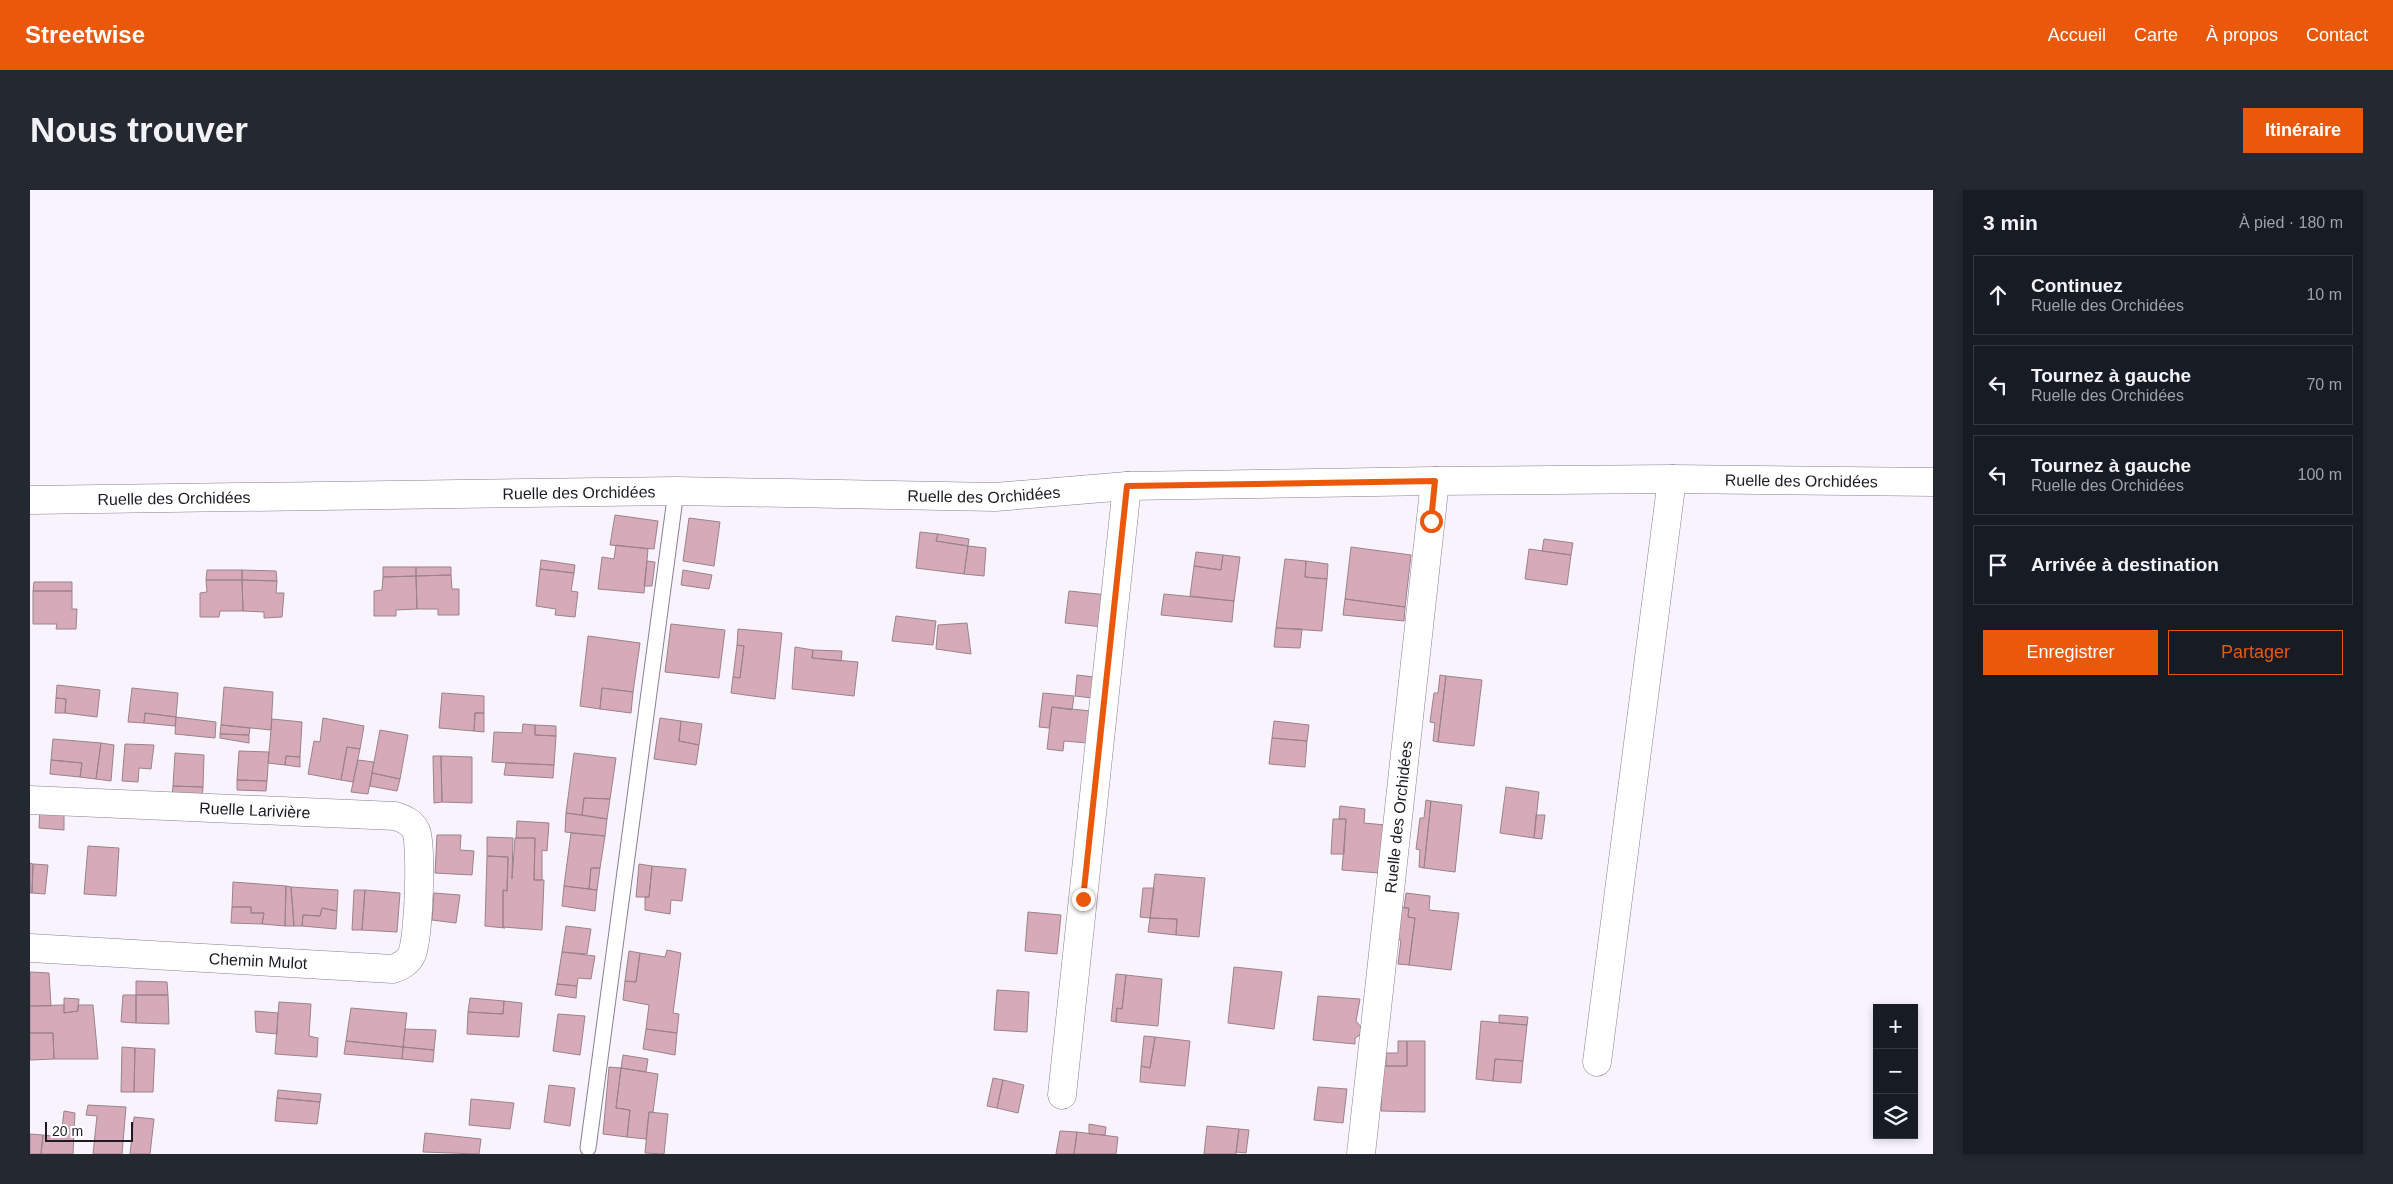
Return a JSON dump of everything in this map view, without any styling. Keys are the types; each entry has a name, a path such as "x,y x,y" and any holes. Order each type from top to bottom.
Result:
{"street":[{"name":"Ruelle des Orchidées","path":"30,500 676,491 996,497 1127,486 1435,481 1672,479 1933,482"},
{"path":"1597,1062 1672,479"},
{"name":"Ruelle des Orchidées","path":"1361,1154 1435,481"},
{"path":"1062,1095 1127,486"},
{"name":"Ruelle Larivière","path":"30,800 395,816 405,819 413,825 417,833 419,844 419,888"},
{"name":"Chemin Mulot","path":"30,948 393,969 402,965 413,953 419,888"}],"lane":[{"path":"588,1148 676,491"}],"building":[{"path":"615,515 658,521 654,549 610,545"},
{"path":"689,518 720,522 714,566 683,561"},
{"path":"920,532 938,534 936,541 968,546 964,574 916,568"},
{"path":"938,534 969,539 968,546 936,541"},
{"path":"1544,539 1573,543 1571,555 1542,551"},
{"path":"616,545 648,549 644,593 598,589 602,557 614,559"},
{"path":"968,546 986,548 984,576 964,574"},
{"path":"1351,547 1411,555 1405,607 1345,599"},
{"path":"1529,549 1571,555 1567,585 1525,579"},
{"path":"1196,552 1223,555 1221,570 1194,566"},
{"path":"1223,555 1240,557 1234,601 1190,596 1194,566 1221,570"},
{"path":"1285,559 1306,561 1305,577 1327,579 1322,631 1276,628"},
{"path":"541,560 575,565 574,573 540,569"},
{"path":"647,561 655,562 652,586 644,586"},
{"path":"1306,561 1328,564 1327,579 1305,577"},
{"path":"383,567 416,567 416,576 383,577"},
{"path":"416,567 451,567 451,575 416,576"},
{"path":"540,569 574,573 571,591 578,592 575,617 555,615 556,609 536,606"},
{"path":"207,570 242,570 242,580 206,580"},
{"path":"242,570 276,571 277,581 242,580"},
{"path":"683,570 712,575 709,589 681,585"},
{"path":"451,575 452,589 459,589 459,615 438,615 438,609 417,609 416,576"},
{"path":"416,576 417,609 396,610 396,616 374,616 374,591 382,590 383,577"},
{"path":"206,580 242,580 243,611 220,611 219,617 200,617 200,593 207,592"},
{"path":"242,580 277,581 276,593 284,593 282,617 264,618 264,612 243,611"},
{"path":"34,582 72,582 72,591 33,591"},
{"path":"33,591 72,591 72,609 77,609 76,629 56,629 57,624 33,624"},
{"path":"1069,591 1108,595 1104,627 1065,623"},
{"path":"1164,594 1234,601 1232,622 1161,615"},
{"path":"1345,599 1405,607 1404,621 1343,615"},
{"path":"896,616 936,621 933,645 892,641"},
{"path":"967,623 971,654 936,649 938,625"},
{"path":"671,624 725,630 719,678 665,672"},
{"path":"1276,628 1302,629 1300,648 1274,647"},
{"path":"738,629 782,633 775,699 731,693 733,677 740,678 744,646 737,645"},
{"path":"588,636 640,643 633,692 602,688 600,709 580,706"},
{"path":"737,645 744,646 740,678 733,677"},
{"path":"795,647 813,650 812,658 858,662 854,696 792,689"},
{"path":"813,650 842,651 841,661 812,658"},
{"path":"1077,675 1094,677 1092,698 1075,696"},
{"path":"1440,675 1446,676 1438,742 1433,741 1435,723 1430,722 1434,693 1438,693"},
{"path":"1446,676 1482,680 1474,746 1438,742"},
{"path":"57,685 100,690 97,717 65,713 66,699 56,698"},
{"path":"224,687 273,692 271,730 221,725"},
{"path":"132,688 178,693 176,717 145,713 144,723 128,722"},
{"path":"602,688 633,692 631,713 600,709"},
{"path":"442,693 484,696 484,713 475,713 474,731 439,728"},
{"path":"1043,693 1074,696 1072,710 1052,707 1049,728 1039,727"},
{"path":"56,698 66,699 65,713 55,713"},
{"path":"1052,707 1091,711 1087,743 1064,741 1063,751 1047,749"},
{"path":"145,713 176,717 175,726 144,723"},
{"path":"475,713 484,713 484,732 474,731"},
{"path":"176,717 216,722 215,738 175,734"},
{"path":"323,718 364,726 360,749 347,747 341,780 308,774 314,741 320,742"},
{"path":"660,718 681,721 679,741 699,745 696,765 654,759"},
{"path":"272,719 302,722 300,757 286,756 285,765 268,763"},
{"path":"681,721 702,724 699,745 679,741"},
{"path":"1274,721 1309,725 1307,741 1272,738"},
{"path":"523,724 535,725 535,735 556,736 554,765 492,762 494,732 522,733"},
{"path":"221,725 250,728 249,735 220,734"},
{"path":"535,725 556,726 556,736 535,735"},
{"path":"380,730 408,735 400,779 372,773"},
{"path":"220,734 249,735 249,743 220,738"},
{"path":"1272,738 1307,741 1305,767 1269,764"},
{"path":"53,739 101,743 96,779 80,777 82,763 51,760"},
{"path":"101,743 114,745 111,781 96,779"},
{"path":"125,744 154,745 151,769 139,768 138,782 122,781"},
{"path":"347,747 360,749 353,782 341,780"},
{"path":"239,751 269,752 267,781 237,780"},
{"path":"175,753 204,755 203,787 173,786"},
{"path":"574,753 616,758 610,799 584,798 582,815 566,813"},
{"path":"286,756 300,757 300,767 285,765"},
{"path":"433,756 441,756 442,802 434,803"},
{"path":"441,756 472,757 472,803 442,802"},
{"path":"51,760 82,763 80,777 50,774"},
{"path":"358,760 374,762 368,794 351,792"},
{"path":"506,763 554,765 553,778 504,775"},
{"path":"372,773 400,779 397,791 370,786"},
{"path":"237,780 267,781 266,791 237,790"},
{"path":"173,786 203,787 202,798 172,797"},
{"path":"1506,787 1539,792 1534,838 1500,833"},
{"path":"584,798 610,799 607,819 582,815"},
{"path":"1426,800 1431,801 1424,868 1419,867 1420,850 1416,849 1420,818 1424,818"},
{"path":"1431,801 1462,805 1455,872 1424,868"},
{"path":"1340,806 1365,809 1364,823 1396,826 1391,874 1342,870 1346,819 1339,819"},
{"path":"40,808 64,810 64,830 39,828"},
{"path":"566,813 607,819 605,836 565,832"},
{"path":"1536,815 1545,815 1542,839 1534,838"},
{"path":"1333,819 1346,819 1344,854 1331,854"},
{"path":"517,821 549,823 547,851 542,850 542,880 534,880 535,838 516,838"},
{"path":"571,833 605,836 600,868 591,868 589,889 564,886"},
{"path":"437,835 461,835 460,850 474,851 472,875 435,873"},
{"path":"487,837 513,838 512,879 515,838 535,838 534,880 544,880 542,930 503,927 503,890 507,891 508,857 487,856"},
{"path":"88,846 119,848 116,896 84,894"},
{"path":"487,856 508,857 507,891 503,890 503,927 505,928 485,926"},
{"path":"30,863 33,864 32,893 30,893"},
{"path":"33,864 48,865 45,894 32,893"},
{"path":"639,864 652,866 649,897 636,897"},
{"path":"652,866 686,869 682,901 671,900 670,914 645,910 645,897 649,897"},
{"path":"591,868 600,868 597,890 589,889"},
{"path":"1155,874 1205,878 1199,937 1176,935 1177,919 1150,918"},
{"path":"233,882 286,886 285,926 262,924 264,913 251,913 251,907 232,907"},
{"path":"286,886 291,887 294,926 285,926"},
{"path":"564,886 597,890 595,911 562,906"},
{"path":"291,887 338,890 337,911 322,908 320,916 303,915 302,926 294,926"},
{"path":"1143,888 1154,888 1150,918 1140,917"},
{"path":"354,890 365,890 362,930 352,930"},
{"path":"365,890 400,893 397,932 362,930"},
{"path":"434,893 460,895 456,923 432,920"},
{"path":"1406,893 1430,896 1429,910 1459,913 1451,970 1409,965 1415,918 1408,917 1409,908 1404,908"},
{"path":"232,907 251,907 251,913 264,913 262,924 231,923"},
{"path":"1400,907 1409,908 1408,917 1415,918 1409,965 1398,964 1401,940 1396,940"},
{"path":"322,908 337,911 336,929 302,926 303,915 320,916"},
{"path":"1028,912 1061,915 1057,954 1025,951"},
{"path":"1150,918 1177,919 1176,935 1148,932"},
{"path":"566,926 591,929 587,954 562,952"},
{"path":"667,950 681,953 673,1013 679,1014 677,1033 646,1029 649,1005 623,1000 625,981 636,982 640,953 665,957"},
{"path":"629,951 640,953 636,982 625,981"},
{"path":"562,952 595,956 591,979 578,978 577,986 557,984"},
{"path":"1234,967 1282,972 1274,1029 1228,1023"},
{"path":"30,972 49,973 51,1006 30,1006"},
{"path":"1116,974 1126,975 1122,1009 1117,1008 1116,1022 1111,1021"},
{"path":"1126,975 1162,979 1158,1026 1116,1022 1117,1008 1122,1009"},
{"path":"136,981 167,982 168,995 136,995"},
{"path":"557,984 577,986 576,998 555,995"},
{"path":"997,990 1029,992 1027,1032 994,1030"},
{"path":"123,995 136,995 136,1023 121,1022"},
{"path":"136,995 168,995 169,1024 136,1023"},
{"path":"1318,996 1360,999 1356,1021 1365,1032 1355,1038 1355,1044 1313,1040"},
{"path":"64,998 79,999 78,1011 64,1013"},
{"path":"470,998 504,1001 503,1014 468,1012"},
{"path":"504,1001 522,1003 519,1037 467,1034 468,1012 503,1014"},
{"path":"279,1002 311,1004 309,1036 318,1038 317,1057 275,1054"},
{"path":"64,1005 64,1013 78,1011 78,1005 93,1005 98,1059 54,1059 53,1033 30,1033 30,1006"},
{"path":"351,1008 407,1013 403,1047 346,1041"},
{"path":"255,1011 278,1013 277,1034 256,1032"},
{"path":"558,1014 585,1016 580,1055 553,1051"},
{"path":"1499,1015 1528,1017 1527,1025 1499,1023"},
{"path":"1481,1021 1527,1025 1523,1061 1495,1059 1493,1081 1476,1079"},
{"path":"405,1029 436,1030 434,1050 403,1047"},
{"path":"646,1029 677,1033 675,1055 643,1049"},
{"path":"30,1033 53,1033 54,1059 30,1060"},
{"path":"1144,1036 1155,1037 1150,1068 1141,1066"},
{"path":"1155,1037 1190,1041 1185,1086 1140,1082 1141,1066 1150,1068"},
{"path":"346,1041 403,1047 402,1059 344,1054"},
{"path":"1398,1041 1407,1041 1407,1066 1386,1066 1386,1053 1398,1053"},
{"path":"1407,1041 1425,1041 1425,1112 1381,1111 1382,1066 1407,1066"},
{"path":"122,1047 135,1048 134,1092 121,1092"},
{"path":"403,1047 434,1050 433,1062 402,1059"},
{"path":"135,1048 155,1049 153,1092 134,1092"},
{"path":"623,1055 648,1059 646,1072 621,1068"},
{"path":"1495,1059 1523,1061 1521,1083 1493,1081"},
{"path":"609,1067 621,1068 616,1108 630,1110 627,1137 603,1134"},
{"path":"621,1068 658,1074 653,1112 649,1112 646,1139 627,1137 630,1110 616,1108"},
{"path":"993,1078 1003,1080 997,1108 987,1106"},
{"path":"1003,1080 1024,1085 1018,1113 997,1108"},
{"path":"549,1085 575,1088 570,1126 544,1122"},
{"path":"1318,1087 1347,1089 1343,1123 1314,1120"},
{"path":"278,1090 321,1094 320,1102 277,1098"},
{"path":"277,1098 320,1102 317,1124 275,1121"},
{"path":"471,1099 514,1103 510,1129 469,1125"},
{"path":"88,1105 126,1107 122,1154 93,1154 97,1116 86,1115"},
{"path":"64,1111 75,1113 73,1154 41,1154 43,1135 61,1137"},
{"path":"649,1112 668,1114 664,1154 645,1153"},
{"path":"134,1117 154,1119 150,1154 130,1154"},
{"path":"1089,1124 1106,1127 1105,1135 1089,1134"},
{"path":"1207,1126 1239,1129 1236,1154 1204,1154"},
{"path":"1239,1129 1249,1130 1246,1153 1236,1152"},
{"path":"1060,1131 1077,1132 1074,1154 1056,1154"},
{"path":"1077,1132 1118,1137 1116,1154 1074,1154"},
{"path":"425,1133 481,1139 479,1154 423,1152"},
{"path":"30,1134 43,1135 41,1154 30,1154"}],"route":[{"path":"1083,899 1127,486 1435,481 1431,521"}]}
